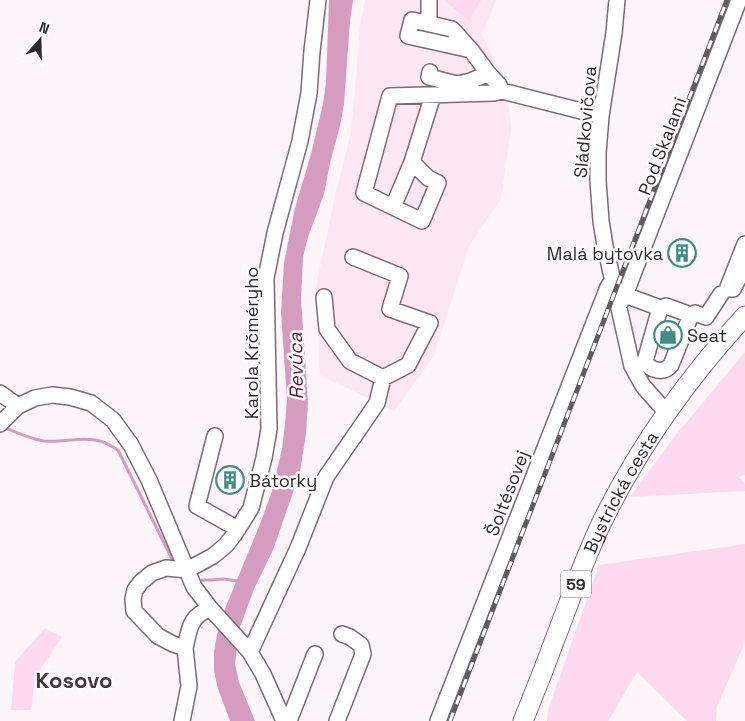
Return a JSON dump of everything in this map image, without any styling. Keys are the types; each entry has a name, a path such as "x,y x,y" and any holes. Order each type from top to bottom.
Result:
{"main road":[{"name":"Bystrická cesta","path":"524,721 572,594 602,523 644,447 667,413 706,360 745,316"}],"street":[{"name":"Karola Krčméryho","path":"187,570 214,556 226,545 238,529 251,508 264,458 269,429 266,278 275,233 300,140 309,93 318,0"},
{"path":"429,0 429,24"},
{"name":"Sládkovičova","path":"617,0 614,33 601,116 598,153 599,203 612,280 622,300 632,366 643,386 667,413"},
{"name":"Pod Skalami","path":"622,300 739,0"},
{"path":"471,50 408,36 412,20 452,29 471,50 502,91"},
{"path":"430,72 429,77 457,84 471,81 488,73"},
{"path":"412,162 428,178 438,184 422,221 364,193 390,96 494,94 502,91 601,116"},
{"path":"393,207 412,162 433,96"},
{"path":"745,244 728,287 729,289 733,289 745,266"},
{"path":"250,652 298,548 326,477 377,403 384,378 408,365 430,323 390,310 400,276 354,257"},
{"name":"Šoltésovej","path":"438,721 612,280"},
{"path":"660,308 645,361 654,370 666,370 671,365 691,316 695,313 706,316 721,294"},
{"path":"324,297 327,329 350,362 384,378"},
{"path":"622,300 660,308 666,306 691,316"},
{"path":"0,393 18,406"},
{"path":"1,423 18,406 35,398 52,395 70,396 91,403 113,420 131,445 148,480 194,587 210,608 250,652 263,674 284,721"},
{"path":"215,436 197,506 238,529"},
{"path":"185,648 158,636 134,611 133,599 135,590 152,573 166,568 187,570"},
{"path":"182,721 189,686 185,648 188,632 196,615 210,608"},
{"path":"337,721 362,654 361,645 342,634"},
{"path":"289,721 316,654"}],"shaded area":[{"path":"365,0 496,0 482,35 504,79 499,85 508,100 511,128 501,199 469,246 434,356 394,411 320,375 316,287 351,132 360,25"},
{"path":"444,0 481,0 469,21"},
{"path":"745,352 745,475 739,477 745,484 745,491 630,497 675,436"},
{"path":"745,544 745,642 717,707 716,721 687,721 637,672 608,721 547,721 548,710 599,565"},
{"path":"45,628 62,637 35,677 31,710 11,710 15,662"}],"water":[{"name":"Revúca","path":"329,0 353,0 344,104 340,126 324,194 308,237 303,257 301,299 308,403 306,433 300,472 273,550 254,589 240,627 235,664 239,682 255,721 230,721 217,686 214,670 214,651 224,611 272,491 282,449 287,400 281,312 284,263 295,208 323,104 326,83"}],"waterway":[{"path":"3,427 39,440 93,440 104,442 118,450 172,559 175,560"},
{"path":"202,580 223,579 238,581"}],"railway":[{"path":"450,721 727,0"}],"place":[{"name":"Malá bytovka","path":"682,253"},
{"name":"Seat","path":"668,335"},
{"name":"Bátorky","path":"230,480"}],"district":[{"name":"Kosovo","path":"74,680"}]}
